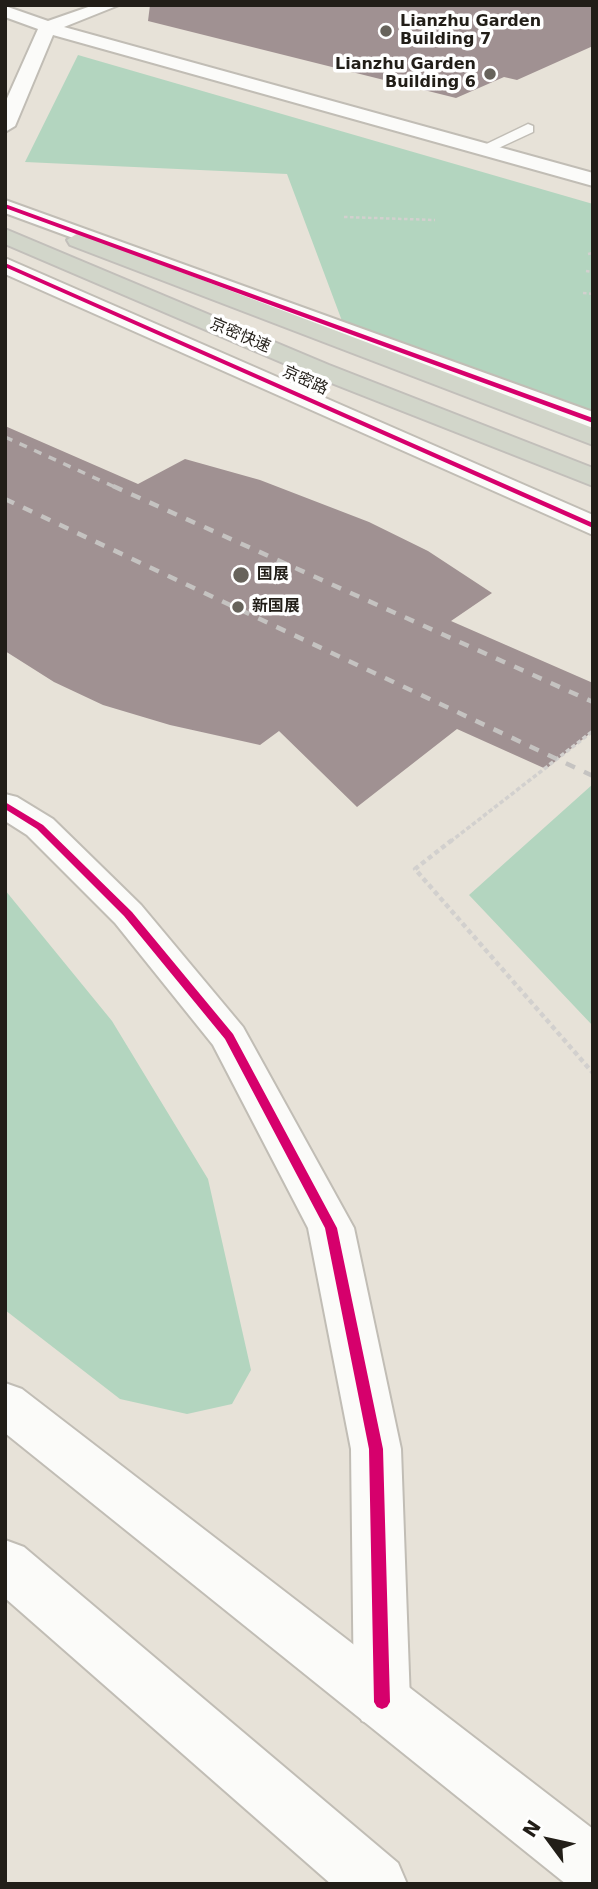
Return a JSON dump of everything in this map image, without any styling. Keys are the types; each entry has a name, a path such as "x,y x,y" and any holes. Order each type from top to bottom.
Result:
{"highway":[{"name":"京密快速","path":"5,213 593,437"},
{"name":"京密快速","path":"5,236 320,370 593,478"}],"street":[{"path":"5,126 48,27 111,5"},
{"path":"5,11 48,27 593,180"},
{"path":"5,206 593,421"},
{"name":"京密路","path":"5,265 593,526"},
{"path":"5,805 40,827 128,914 229,1037 331,1228 376,1448 382,1702"},
{"path":"5,1404 593,1867"},
{"path":"5,1564 376,1883"}],"lane":[{"path":"484,149 528,129"}],"path":[{"path":"344,217 435,220"},
{"path":"586,271 593,272"},
{"path":"583,293 593,294"},
{"path":"593,731 415,869 593,1073"}],"green space":[{"path":"78,55 593,204 593,410 484,401 354,353 287,174 25,162"},
{"path":"593,784 593,1026 469,895"},
{"path":"5,890 112,1021 208,1179 251,1370 232,1404 187,1414 120,1399 5,1310"}],"building":[{"path":"150,5 593,5 593,46 517,80 504,77 456,98 148,21"},
{"name":"新国展","path":"5,426 138,484 185,459 260,480 369,522 428,551 492,593 451,621 593,683 593,731 546,769 457,729 357,807 279,731 260,745 170,725 103,705 54,682 5,651"}],"railway":[{"path":"5,437 117,488"},
{"path":"113,486 593,702"},
{"path":"5,499 593,776"}],"cycle path":[{"path":"5,206 593,421"},
{"path":"5,265 593,526"},
{"path":"5,805 40,827 128,914 229,1037 331,1228 376,1449 382,1702"}],"place":[{"name":"Lianzhu Garden Building 7","path":"386,31"},
{"name":"Lianzhu Garden Building 6","path":"490,74"},
{"name":"国展","path":"241,575"},
{"name":"新国展","path":"238,607"}]}
